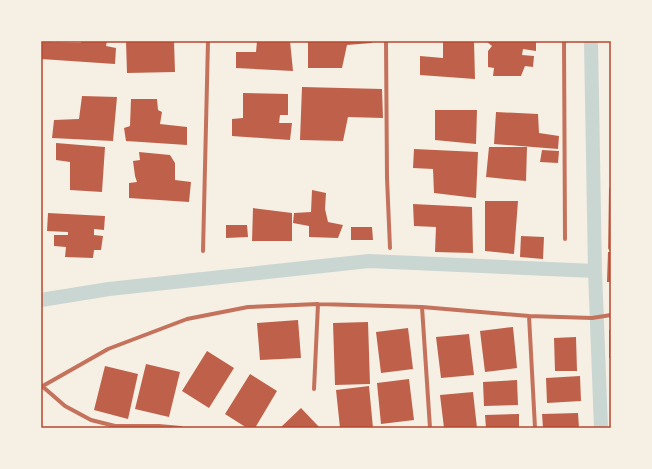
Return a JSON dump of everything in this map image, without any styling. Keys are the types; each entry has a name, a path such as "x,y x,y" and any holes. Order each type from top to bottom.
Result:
{"street":[{"path":"203,251 208,41"},
{"path":"386,41 387,178 390,248"},
{"path":"564,41 565,240"},
{"path":"610,248 611,189"},
{"path":"314,389 318,304"},
{"path":"181,428 159,426 115,426 91,420 65,406 41,387 108,349 187,319 248,307 318,304 422,307 529,316 582,318 611,315"},
{"path":"422,307 430,428"},
{"path":"529,316 535,428"}],"building":[{"path":"81,41 107,41 106,46 116,48 115,64 41,59 41,42 81,43"},
{"path":"126,41 174,41 175,72 127,73"},
{"path":"257,41 290,41 293,71 236,68 236,52 256,52"},
{"path":"308,41 372,41 372,43 347,45 342,68 308,68"},
{"path":"443,41 474,41 475,79 420,75 420,56 443,58"},
{"path":"486,41 536,41 536,51 523,49 522,55 534,56 533,67 525,66 521,76 493,76 494,68 488,67 488,51 492,46"},
{"path":"302,87 382,89 383,118 348,117 343,141 300,140"},
{"path":"243,93 288,94 288,115 280,115 279,123 292,123 290,140 232,136 232,119 243,118"},
{"path":"82,96 117,97 113,141 52,138 54,120 79,119"},
{"path":"131,99 157,99 158,110 162,112 160,124 187,127 187,145 126,141 124,128 130,126"},
{"path":"435,110 477,110 476,144 435,140"},
{"path":"496,112 538,114 539,133 559,136 558,149 494,144"},
{"path":"56,143 105,147 102,192 70,190 70,162 56,160"},
{"path":"489,147 527,147 526,181 486,177"},
{"path":"414,149 478,152 476,198 434,193 433,169 413,168"},
{"path":"542,150 559,151 558,163 540,162"},
{"path":"139,152 170,155 175,163 175,180 191,182 189,202 129,198 129,183 137,182 133,161 140,160"},
{"path":"312,190 326,193 325,209 328,222 343,225 338,238 309,237 309,226 293,223 294,213 311,212"},
{"path":"485,201 518,201 514,254 485,251"},
{"path":"413,204 472,207 473,253 435,252 436,227 414,226"},
{"path":"253,208 292,213 292,241 252,241"},
{"path":"48,213 105,216 104,230 94,229 94,235 103,236 101,250 94,250 93,258 65,257 66,247 54,246 54,235 68,235 68,232 47,231"},
{"path":"226,225 247,225 248,237 226,238"},
{"path":"351,227 372,227 373,240 351,240"},
{"path":"521,236 544,237 543,259 520,257"},
{"path":"608,252 611,252 611,282 607,282"},
{"path":"298,320 301,358 260,360 257,323"},
{"path":"368,322 370,384 335,385 333,323"},
{"path":"513,327 517,368 485,372 480,331"},
{"path":"408,328 413,369 381,373 376,332"},
{"path":"611,329 611,358 609,358 609,330"},
{"path":"469,334 474,375 441,378 436,337"},
{"path":"576,337 577,371 555,371 554,338"},
{"path":"207,351 234,368 209,408 182,391"},
{"path":"146,364 180,372 169,417 135,409"},
{"path":"105,366 138,374 128,419 94,410"},
{"path":"250,374 277,391 255,428 247,428 225,414"},
{"path":"580,376 581,401 547,403 546,378"},
{"path":"409,379 414,420 381,424 377,383"},
{"path":"517,380 518,405 484,406 483,382"},
{"path":"369,386 373,428 340,428 336,390"},
{"path":"473,392 477,428 444,428 440,395"},
{"path":"301,408 320,428 280,428"},
{"path":"578,413 579,428 543,428 542,414"},
{"path":"519,414 519,428 486,428 485,415"}],"waterway":[{"path":"591,41 595,271 601,428"},
{"path":"41,300 109,289 369,261 595,271"}]}
